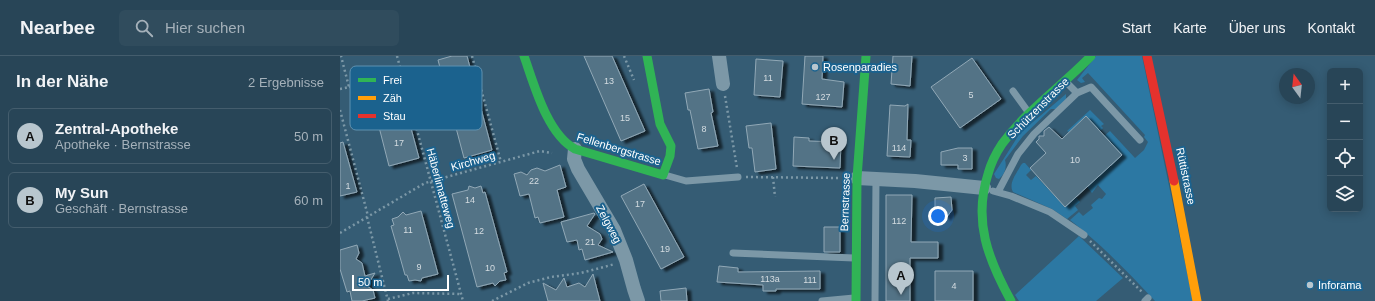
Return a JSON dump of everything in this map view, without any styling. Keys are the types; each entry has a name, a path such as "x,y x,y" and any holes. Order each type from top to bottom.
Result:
{"street":[{"name":"Fellenbergstrasse","path":"524,56 537,90 557,133 563,141 575,149 663,175 670,156 671,146 660,124 647,56"},
{"path":"718,56 723,84"},
{"name":"Bernstrasse","path":"856,299 864,255 857,178 866,56"},
{"name":"Schützenstrasse","path":"1011,301 992,263 984,240 981,220 984,188 993,161 1007,139 1030,114 1091,56"},
{"name":"Rüttistrasse","path":"1147,56 1180,205 1197,301"},
{"name":"Zelgweg","path":"575,149 574,158 578,169 614,230 626,260 636,295"},
{"path":"857,178 915,181 984,188"}],"lane":[{"path":"1065,81 1076,93"},
{"path":"998,192 1018,154 1034,134 1076,93 1091,87 1140,140"},
{"path":"1013,91 1030,114"},
{"path":"663,175 686,181 738,176"},
{"path":"875,301 864,255 876,179"},
{"path":"984,188 1050,212 1084,235"},
{"path":"733,253 864,255"},
{"path":"822,301 856,299"}],"path":[{"path":"340,89 349,87 341,56"},
{"name":"Häberlimatteweg","path":"397,56 399,66"},
{"path":"472,56 475,66"},
{"path":"723,84 738,176 857,178"},
{"path":"482,93 501,162"},
{"path":"340,110 388,300 414,294 461,294"},
{"name":"Häberlimatteweg","path":"416,130 463,301"},
{"name":"Kirchweg","path":"340,232 425,183 540,150 554,154"},
{"path":"773,177 775,197"},
{"path":"1084,235 1146,300"},
{"path":"492,301 528,283 551,277 581,273 607,266"}],"shaded area":[{"path":"1096,56 1142,56 1193,301 1155,301 1135,279 1093,239 1070,220 1079,212 1083,216 1093,208 1091,205 1099,198 1102,199 1106,194 1098,185 1092,193 1087,187 1104,136 1110,131 1135,158 1144,150 1148,142 1144,137 1145,135 1088,73 1082,78 1085,82 1081,83 1077,80"},
{"path":"1066,94 1066,99 1056,109 1051,109 1023,136 1005,160 1006,168 1003,175 999,179 996,178 994,174 1020,133"},
{"path":"1090,110 1104,124 1101,126 1103,128 1100,131 1086,116 1069,132 1067,131"},
{"path":"1023,163 1025,163 1031,170 1026,175 1031,180 1036,176 1065,207 1076,197 1080,202 1075,206 1078,210 1067,219 1052,209 1013,192 1012,182"},
{"path":"1079,236 1123,278 1096,301 1019,301 1015,295"}],"building":[{"path":"452,56 467,56 470,66 440,66 438,60"},
{"path":"584,56 612,56 645,131 621,141"},
{"path":"805,56 823,56 822,79 844,82 842,107 802,104"},
{"path":"893,56 912,56 910,86 891,84"},
{"path":"972,58 1001,99 960,128 931,87"},
{"path":"756,59 783,61 780,97 754,95"},
{"path":"709,89 713,112 711,113 718,146 698,149 685,93"},
{"path":"908,104 907,140 911,140 910,157 887,156 890,105 905,106"},
{"path":"482,112 492,150 464,158 457,130 482,130"},
{"path":"1086,116 1122,155 1065,207 1030,168 1046,153 1036,142 1039,139 1039,136 1044,136 1044,131 1049,127 1062,139"},
{"path":"771,123 776,169 755,172 752,148 749,148 746,126"},
{"path":"380,130 411,130 419,158 389,166"},
{"path":"794,137 809,138 809,141 841,142 840,168 793,166"},
{"path":"343,142 357,192 340,196 340,143"},
{"path":"958,148 972,148 972,169 958,169 958,165 941,165 941,152"},
{"path":"560,165 566,187 557,190 564,217 540,223 538,217 535,218 529,194 520,196 514,174 521,172 527,175 531,170 537,168 545,171"},
{"path":"644,184 684,257 661,269 621,196"},
{"path":"469,186 475,188 481,186 483,193 485,192 507,272 504,273 506,280 500,281 495,286 493,283 477,287 452,194 468,190"},
{"path":"886,195 912,195 911,242 938,242 938,258 910,258 910,301 886,301"},
{"path":"951,197 952,210 946,218 942,213 935,214 935,198"},
{"path":"421,211 438,274 422,278 421,281 409,281 407,275 405,275 391,226 394,225 392,219 398,217 403,212 406,215"},
{"path":"594,213 595,214 587,226 600,234 602,239 598,245 613,252 585,260 582,249 579,250 577,240 567,242 561,222"},
{"path":"824,227 840,227 840,252 824,252"},
{"path":"357,245 359,253 356,259 362,263 365,276 375,273 367,286 373,290 375,298 362,301 352,301 350,291 347,292 340,269 340,250"},
{"path":"719,266 738,268 738,272 820,271 820,289 776,289 776,291 763,291 763,285 717,282"},
{"path":"935,271 973,271 973,301 935,301"},
{"path":"593,274 600,301 548,301 543,283 556,290 564,278 567,287 579,283 585,287"},
{"path":"686,288 687,301 661,301 660,291"}],"traffic: fast":[{"path":"524,56 537,94 549,120 565,142 575,149 663,175 670,156 671,146 660,124 647,56"},
{"path":"856,301 857,178 866,56"},
{"path":"1011,301 996,270 985,239 982,208 989,170 1002,144 1022,120 1091,56"}],"traffic: slow":[{"path":"1174,181 1197,301"}],"traffic: jam":[{"path":"1147,56 1174,181"}],"place":[{"name":"Rosenparadies","path":"815,67"},
{"name":"My Sun","path":"834,160"},
{"name":"Inforama","path":"1310,285"},
{"name":"Zentral-Apotheke","path":"901,295"}]}
